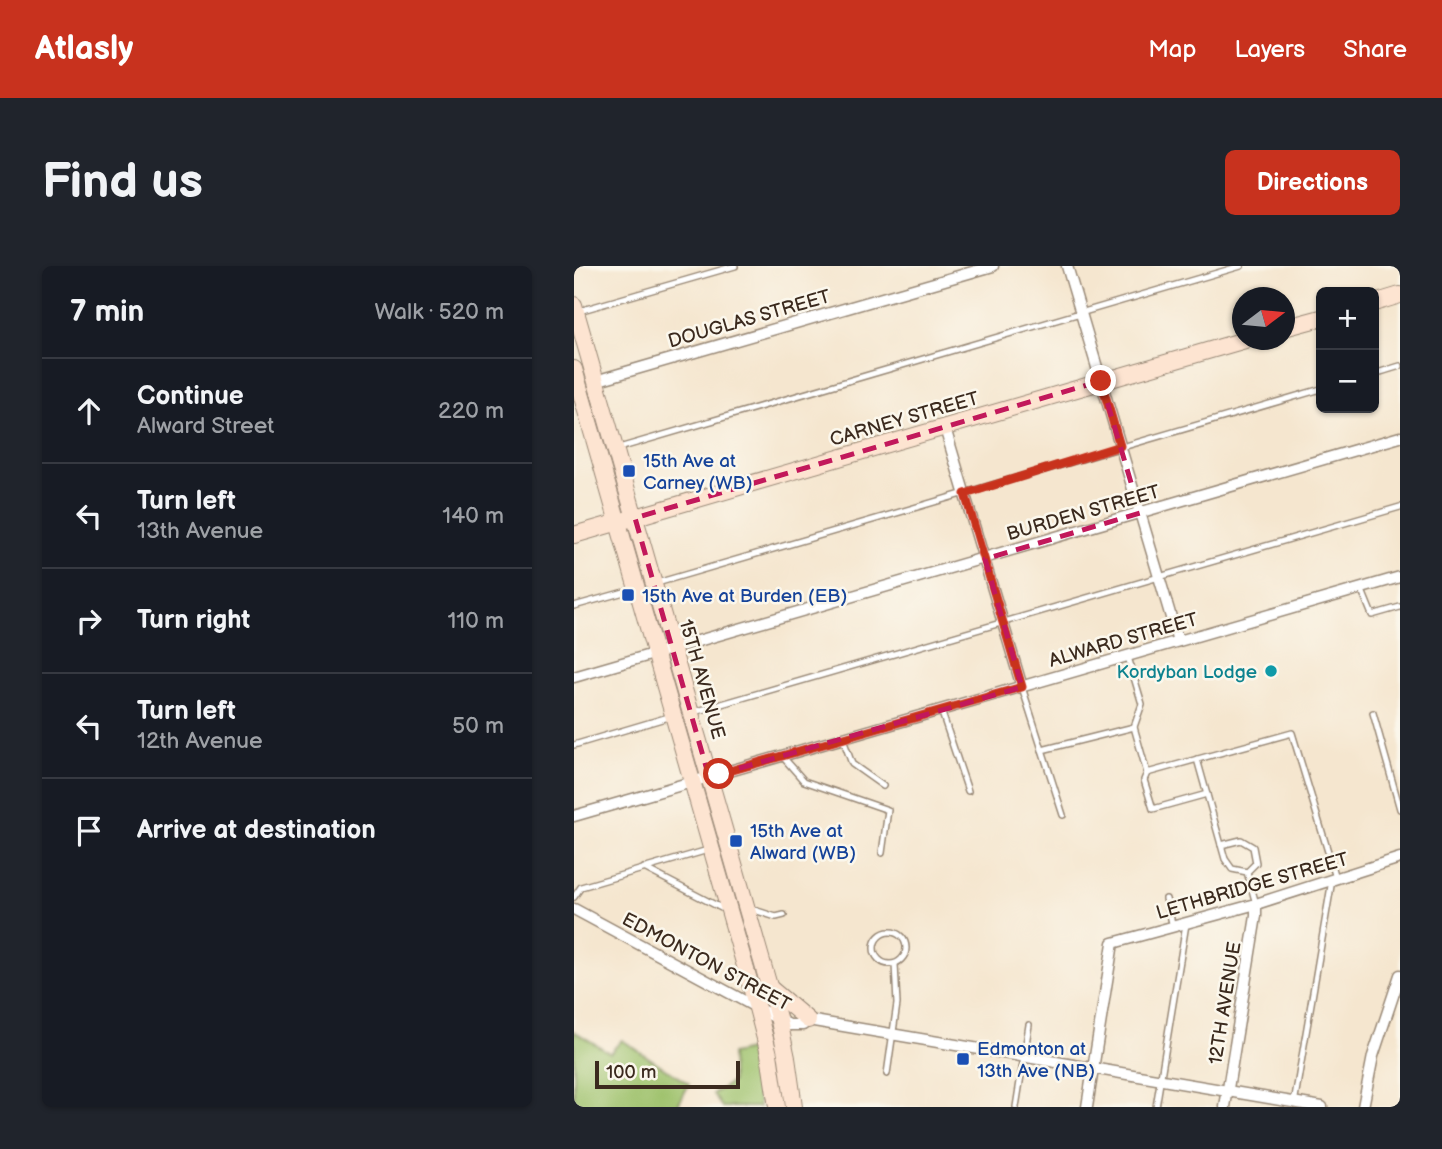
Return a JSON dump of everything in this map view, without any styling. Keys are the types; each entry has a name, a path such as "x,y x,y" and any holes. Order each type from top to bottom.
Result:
{"main road":[{"path":"1379,301 1400,295"},
{"name":"15TH AVENUE","path":"575,309 779,1021 794,1107"},
{"path":"1295,325 1316,319"},
{"name":"CARNEY STREET","path":"574,536 1232,344"},
{"name":"15TH AVENUE","path":"574,369 577,388 757,1008 769,1054 778,1107"},
{"path":"768,986 808,1020"}],"street":[{"name":"DOUGLAS STREET","path":"596,381 993,266"},
{"path":"1068,266 1178,641"},
{"path":"945,428 1022,687"},
{"name":"BURDEN STREET","path":"574,677 1400,437"},
{"name":"ALWARD STREET","path":"574,816 1400,577"},
{"name":"LETHBRIDGE STREET","path":"1093,1069 1113,943 1256,904 1400,858"},
{"name":"12TH AVENUE","path":"1225,1107 1256,904"},
{"name":"EDMONTON STREET","path":"574,909 789,1025 803,1025 808,1020 1228,1090 1294,1105 1322,1107"},
{"path":"1363,1107 1373,1056 1400,975"},
{"path":"1087,1107 1093,1069"}],"lane":[{"path":"575,309 735,266"},
{"path":"616,448 1241,266"},
{"path":"1379,372 1400,366"},
{"path":"653,584 1316,390"},
{"path":"691,713 1400,507"},
{"path":"1361,588 1372,615 1400,607"},
{"path":"574,607 637,589"},
{"path":"1127,656 1142,704 1134,727 1147,773 1144,780 1153,809 1207,794"},
{"path":"1022,687 1063,815"},
{"path":"941,710 968,791"},
{"path":"1373,713 1400,809"},
{"path":"574,745 674,715"},
{"path":"1042,750 1134,727"},
{"path":"1147,773 1292,733 1334,879 1294,1105"},
{"path":"843,739 852,764 883,786"},
{"path":"782,756 804,781 888,810 882,853"},
{"path":"1197,759 1225,859 1232,869 1247,872"},
{"path":"1221,845 1241,840 1253,847 1256,863 1247,872"},
{"path":"574,897 581,887 711,849"},
{"path":"644,868 729,913"},
{"path":"1247,872 1256,904"},
{"path":"1166,899 1173,927"},
{"path":"746,907 776,917 785,915"},
{"path":"1156,1107 1186,923"},
{"path":"887,931 897,933 905,940 907,949 903,959 895,964 885,964 877,959 873,950 878,936 887,931"},
{"path":"887,1074 897,1004 895,964"},
{"path":"1016,1107 1029,1025"}],"highlighted area":[{"path":"1101,381 1140,513 985,559 1022,687 709,777 635,518"}],"green space":[{"path":"574,1031 610,1053 622,1040 689,1084 677,1107 574,1105"},
{"path":"750,1050 759,1107 722,1107 713,1094 732,1082 731,1054"}],"place":[{"name":"15th Ave at Carney (WB)","path":"629,471"},
{"name":"15th Ave at Burden (EB)","path":"628,595"},
{"name":"Kordyban Lodge","path":"1271,671"},
{"name":"15th Ave at Alward (WB)","path":"736,841"},
{"name":"Edmonton at 13th Ave (NB)","path":"963,1059"}],"route":[{"path":"719,774 1022,687 965,494 1120,446 1101,381"}]}
